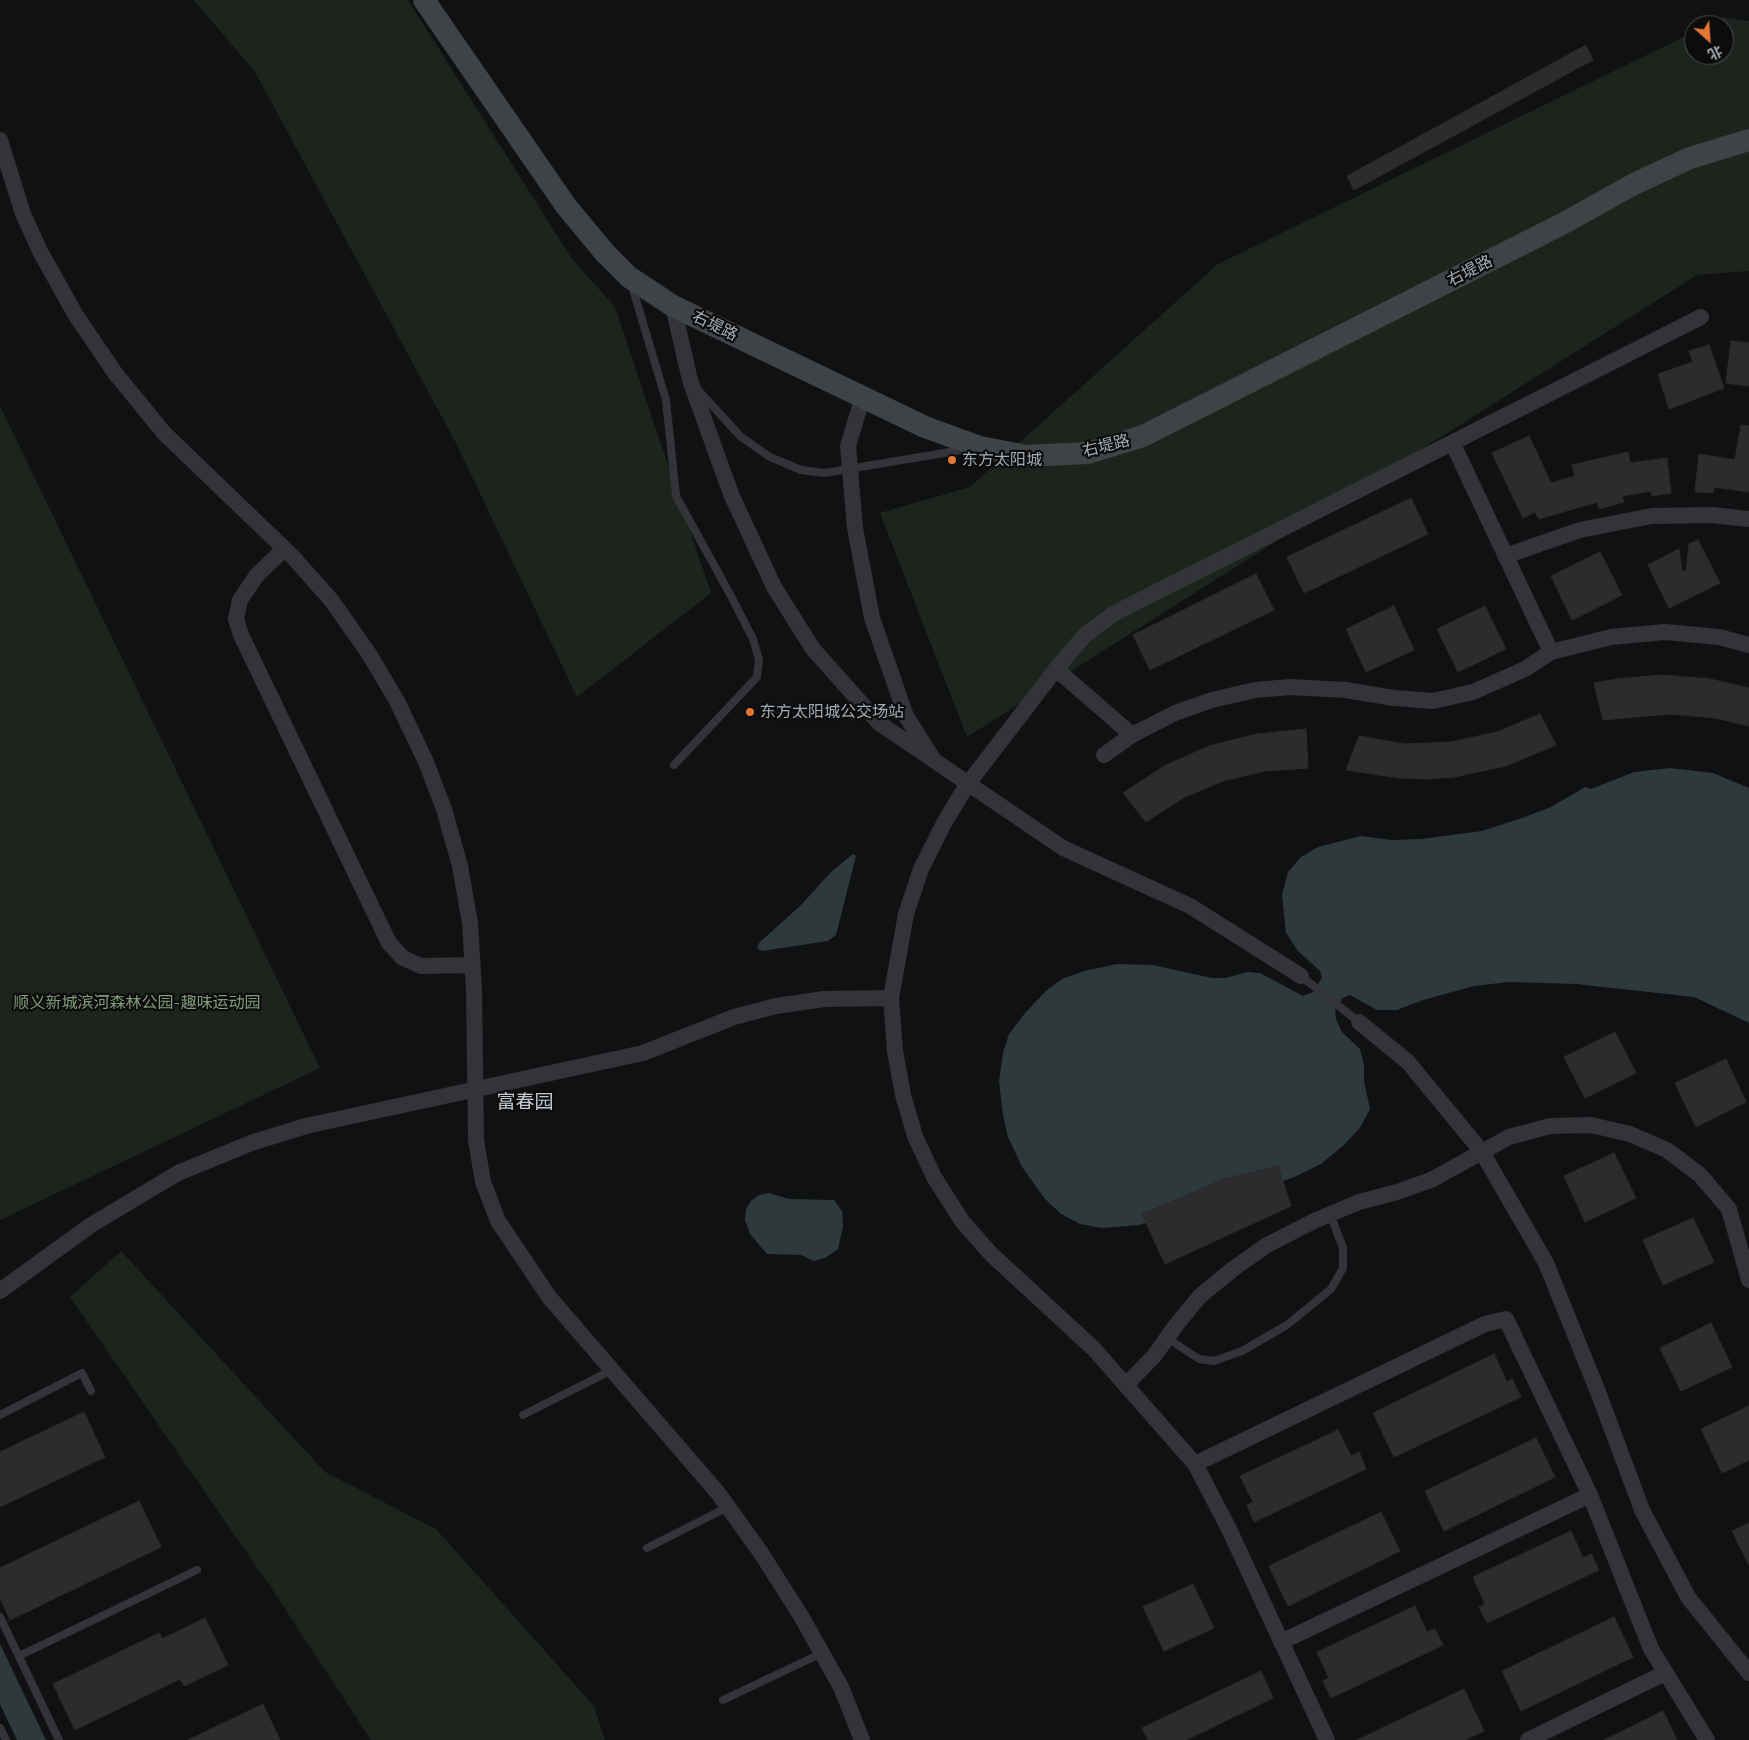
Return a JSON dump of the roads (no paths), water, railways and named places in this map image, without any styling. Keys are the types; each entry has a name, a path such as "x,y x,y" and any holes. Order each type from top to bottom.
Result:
{"main road":[{"name":"右堤路","path":"424,0 566,206 605,253 629,277 673,306 925,427 980,447 1027,456 1088,453 1143,436 1566,222 1634,184 1690,158 1749,140"}],"street":[{"path":"0,140 23,214 41,253 75,314 115,373 164,433 284,549 332,602 369,654 397,701 426,762 444,809 460,866 470,923 476,1140 483,1182 498,1221 549,1297 728,1507 761,1553 841,1687 862,1740"},
{"path":"673,306 690,380 731,494 774,587 813,648 878,723 935,764 1063,848 1190,906 1301,976"},
{"path":"1327,1740 1229,1529 1195,1464 1094,1350 991,1254 962,1221 934,1177 915,1136 903,1095 895,1051 891,998 906,914 921,869 944,823 967,785 1056,668 1084,635 1113,614 1701,317"},
{"path":"863,396 848,446 855,528 872,618 906,716 935,764"},
{"path":"1452,444 1551,652"},
{"path":"1505,556 1580,530 1652,516 1712,515 1749,519"},
{"path":"284,549 257,574 240,600 236,619 242,635 389,943 403,958 421,966 472,965"},
{"path":"1104,755 1132,735 1175,713 1203,703 1255,690 1290,687 1346,690 1394,698 1433,701 1473,692 1525,669 1551,652 1611,637 1666,632 1719,637 1749,645"},
{"path":"1056,668 1132,735"},
{"path":"0,1291 91,1224 178,1173 251,1143 306,1126 643,1053 734,1017 776,1006 824,999 891,998"},
{"path":"1359,1022 1408,1062 1482,1152 1546,1263 1598,1392 1642,1510 1688,1597 1749,1673"},
{"path":"1126,1385 1154,1356 1200,1296 1232,1269 1267,1245 1359,1202 1397,1192 1430,1180 1509,1137 1550,1126 1591,1125 1630,1134 1667,1150 1700,1176 1729,1208 1749,1280"},
{"path":"1195,1464 1485,1324 1506,1319 1590,1495 1651,1649 1707,1740"},
{"path":"1281,1642 1590,1495"},
{"path":"1528,1740 1665,1673"}],"lane":[{"path":"629,277 666,400 676,496 740,613 753,639 760,660 757,677 674,765"},
{"path":"690,380 740,436 770,457 801,470 824,473 980,447"},
{"path":"1301,976 1359,1022"},
{"path":"1167,1338 1199,1359 1214,1361 1242,1351 1288,1325 1331,1289 1343,1268 1343,1248 1330,1214"},
{"path":"523,1415 612,1370"},
{"path":"0,1415 82,1373 91,1391"},
{"path":"647,1548 728,1507"},
{"path":"19,1656 197,1570"},
{"path":"0,1617 59,1740"},
{"path":"723,1700 822,1653"},
{"path":"0,1728 6,1740"}],"place":[{"name":"东方太阳城","path":"952,460"},
{"name":"东方太阳城公交场站","path":"750,712"}],"district":[{"name":"富春园","path":"525,1102"}],"park label":[{"name":"顺义新城滨河森林公园-趣味运动园","path":"137,1003"}]}
